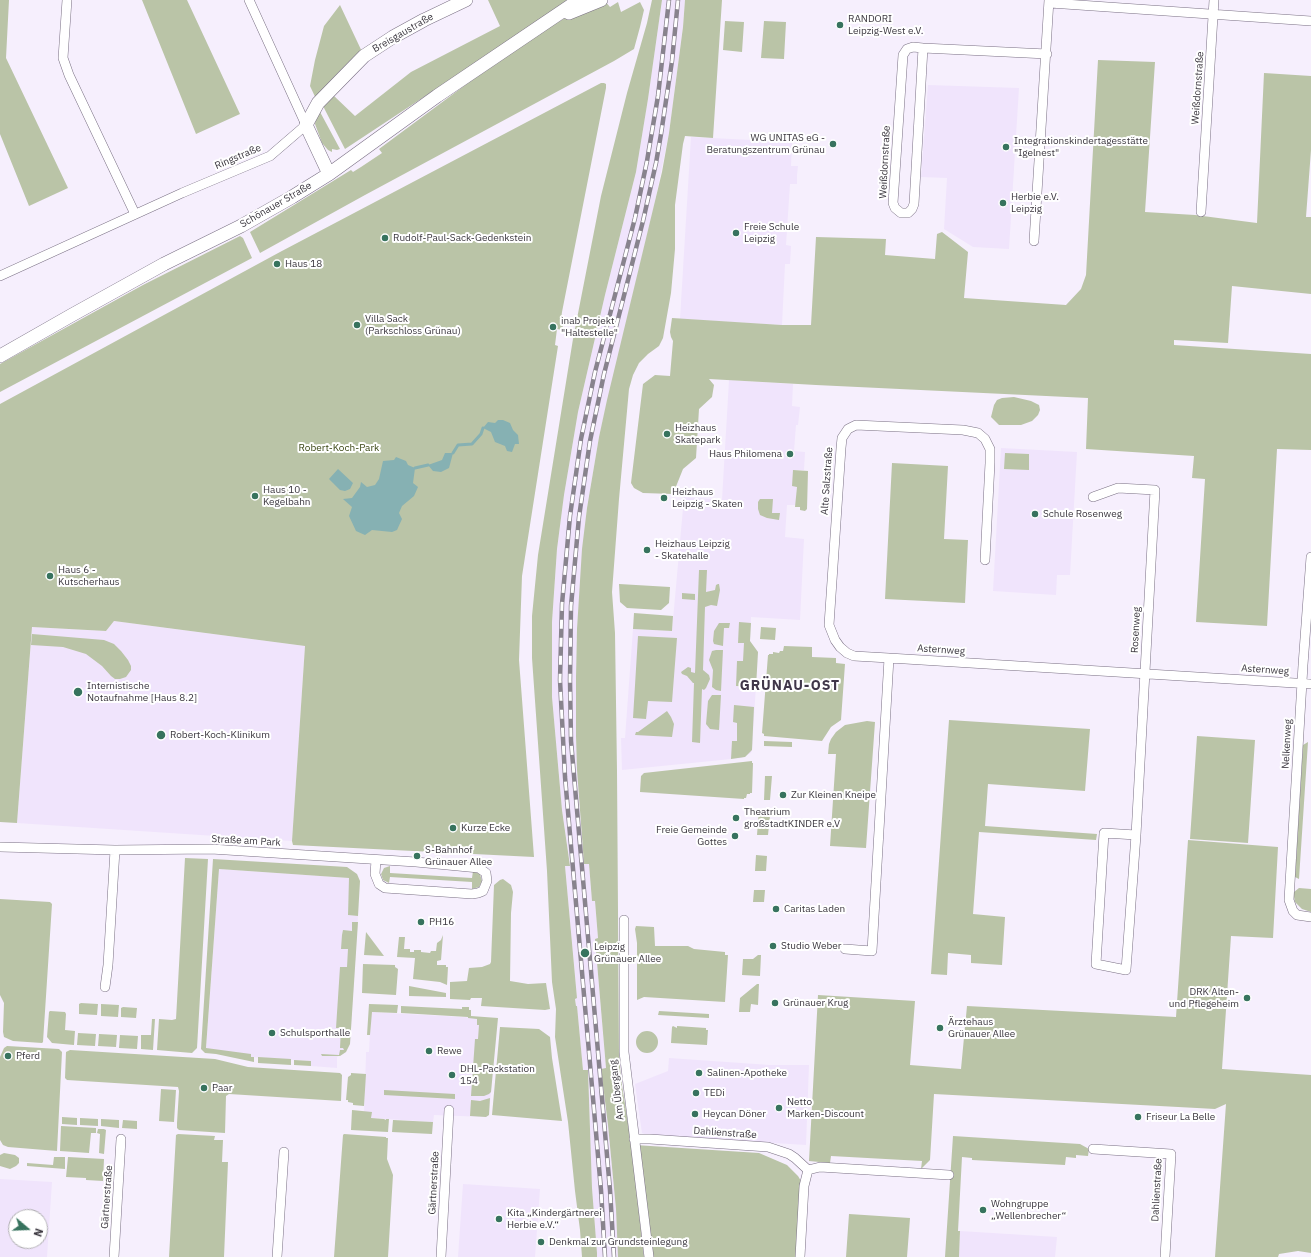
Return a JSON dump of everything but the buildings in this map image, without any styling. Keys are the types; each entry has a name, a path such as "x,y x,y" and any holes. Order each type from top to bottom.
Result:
{"main road":[{"name":"Breisgaustraße","path":"306,125 318,103 364,56 399,33 466,0"},
{"name":"Schönauer Straße","path":"0,356 164,264 263,214 329,174 437,96 579,0"},
{"name":"Schönauer Straße","path":"536,28 601,0"},
{"path":"306,125 329,174"}],"street":[{"path":"67,0 64,58 69,75 135,214"},
{"path":"249,0 306,125"},
{"name":"Weißdornstraße","path":"1201,212 1214,0"},
{"path":"1034,241 1050,1 1311,21"},
{"name":"Weißdornstraße","path":"923,48 914,204 912,210 908,213 901,213 894,208 893,203 903,55 907,49 913,47 1046,54"},
{"name":"Ringstraße","path":"0,276 182,193 270,156 306,125"},
{"name":"Alte Salzstraße","path":"889,658 854,656 847,653 835,640 830,629 830,603 840,448 842,438 848,429 856,425 963,430 978,433 985,439 990,449 985,560"},
{"name":"Rosenweg","path":"1093,497 1118,488 1155,490 1136,835 1126,970 1096,964 1104,833 1136,835"},
{"name":"Nelkenweg","path":"1311,558 1306,684 1289,900 1293,911 1297,915 1311,917"},
{"path":"845,949 872,951 889,658"},
{"name":"Asternweg","path":"889,658 1306,684"},
{"name":"Straße am Park","path":"0,847 115,850 211,849 474,866 484,871 487,876 487,884 483,891 472,894 386,888 379,884 375,874 376,860"},
{"path":"105,987 108,965 115,850"},
{"name":"Am Übergang","path":"624,920 624,1052 649,1257"},
{"name":"Gärtnerstraße","path":"441,1257 449,1110"},
{"name":"Gärtnerstraße","path":"114,1257 121,1139"},
{"name":"Dahlienstraße","path":"634,1139 657,1139 768,1147 789,1154 808,1170"},
{"name":"Dahlienstraße","path":"1093,1149 1171,1154 1165,1257"},
{"path":"277,1257 284,1152"},
{"path":"800,1257 804,1186 808,1170 820,1168 949,1175"}],"shaded area":[{"path":"662,0 685,0 683,27 669,133 653,211 599,437 587,508 577,629 577,770 584,864 589,864 592,900 595,900 598,938 595,939 606,1069 601,1069 608,1125 618,1241 618,1257 597,1257 592,1188 588,1071 583,1071 575,998 577,998 565,866 570,865 562,810 552,697 552,622 557,549 564,495 578,412 605,295 636,172"},
{"path":"928,85 1019,88 1009,249 973,247 944,229 947,178 921,177"},
{"name":"Freie Schule Leipzig","path":"691,137 792,142 791,166 798,166 797,184 790,184 786,245 791,246 790,264 785,264 782,325 680,319"},
{"path":"729,380 793,384 792,406 800,407 798,425 796,425 794,451 805,452 804,470 793,470 797,486 796,505 787,505 785,537 804,539 800,620 751,617 750,641 758,652 751,753 741,758 622,770 621,738 625,738 633,629 672,631 684,497 722,500"},
{"path":"498,420 503,420 510,423 513,430 518,435 519,444 515,444 512,452 507,451 505,446 495,442 491,432 483,428 488,422 495,423"},
{"name":"Schule Rosenweg","path":"1001,448 1077,452 1070,575 1057,575 1056,595 993,591"},
{"path":"445,453 453,453 449,468 441,472 433,471 428,465 442,460"},
{"path":"396,457 406,461 408,465 415,468 413,483 418,487 414,496 402,506 399,513 402,519 397,530 392,532 372,530 365,535 356,531 349,516 352,507 343,499 352,498 360,487 361,482 367,487 375,485 379,479 383,461 394,460"},
{"path":"338,469 353,483 350,489 345,491 340,490 329,479"},
{"name":"Robert-Koch-Klinikum","path":"114,621 305,646 292,841 17,823 32,627 106,631"},
{"path":"219,869 350,878 348,915 358,916 350,1044 344,1053 337,1057 337,1068 311,1066 311,1061 251,1057 251,1055 206,1049"},
{"path":"371,1012 497,1019 489,1115 486,1117 434,1115 433,1122 371,1118 364,1112 366,1052 369,1052"},
{"path":"669,1058 770,1065 809,1065 806,1145 647,1135 642,1133 635,1084 668,1071"},
{"path":"0,1179 52,1182 48,1242 48,1209 8,1209 8,1249 48,1249 47,1257 0,1257"},
{"name":"Kita „Kindergärtnerei Herbie e.V.“","path":"463,1184 540,1189 535,1257 458,1257"},
{"path":"960,1231 1057,1237 1055,1257 959,1257"}],"green space":[{"path":"0,0 9,0 6,58 68,188 29,206 0,134"},
{"path":"142,0 187,0 240,114 196,134"},
{"path":"488,0 571,0 345,149 323,106 333,95 355,116 411,72 500,26"},
{"path":"652,0 662,0 648,99 636,172 605,295 578,412 564,495 557,549 552,622 552,697 562,810 570,866 565,866 577,998 575,999 577,1006 583,1070 588,1070 592,1188 597,1253 597,1257 582,1257 568,1122 555,1037 556,1009 552,982 547,871 532,658 532,616 538,555 573,339 601,196"},
{"path":"685,0 722,0 713,138 685,136 683,144 675,205 675,249 671,293 663,338 659,346 639,363 633,375 629,389 612,592 615,633 619,1053 644,1257 618,1257 616,1209 601,1069 606,1068 595,939 598,938 595,901 592,901 589,864 584,864 577,770 577,629 582,549 587,508 599,437 662,172 669,133 683,27"},
{"path":"605,1 610,7 618,2 621,12 640,2 644,10 634,49 260,253 250,232 351,170 353,172 382,153 379,149 468,83 553,25 565,18"},
{"path":"340,5 364,56 318,103 310,86 315,60 324,26"},
{"path":"725,21 744,22 742,52 723,50"},
{"path":"764,21 786,22 784,59 761,58"},
{"path":"1098,60 1155,62 1145,212 1195,215 1257,223 1264,73 1311,76 1311,150 1306,217 1311,217 1311,294 1232,286 1228,343 1174,340 1174,345 1311,354 1311,450 1277,449 1267,626 1196,622 1205,479 1192,478 1194,456 1086,449 1088,398 709,379 714,385 712,397 699,409 696,458 683,469 673,494 643,493 634,488 631,483 643,384 655,375 670,376 673,341 670,332 672,318 782,325 811,325 816,237 886,239 885,255 935,259 937,234 942,232 968,252 964,298 1066,305 1081,289 1086,275"},
{"name":"Robert-Koch-Park","path":"601,83 606,84 606,88 562,312 561,319 564,320 562,330 557,329 555,345 558,346 522,576 519,660 534,857 293,845 292,841 305,646 114,621 106,631 32,627 17,823 0,822 0,404 280,252"},
{"path":"319,110 340,149 332,149 332,152 322,143 315,124"},
{"path":"240,236 243,238 252,258 0,392 0,364 143,285"},
{"path":"1014,397 1031,401 1039,405 1040,410 1038,415 1032,421 1021,425 999,425 991,417 994,405 997,400 1002,398"},
{"path":"1005,453 1029,454 1029,470 1004,469"},
{"path":"892,463 948,466 944,539 968,540 965,603 885,599"},
{"path":"793,470 808,471 807,509 805,511 800,510 800,507 795,507 797,487 792,486"},
{"path":"760,499 773,499 772,513 780,513 779,520 760,515 758,502"},
{"path":"699,570 707,570 706,592 715,590 716,585 718,584 720,590 717,606 711,605 705,607 703,670 709,675 710,679 706,688 704,690 702,689 700,743 692,742 694,683 681,672 688,667 691,668 691,672 695,673"},
{"path":"619,584 670,587 669,603 661,610 627,608 620,602"},
{"path":"682,593 695,594 695,600 682,599"},
{"path":"634,613 673,616 672,631 633,629"},
{"path":"739,622 751,623 750,641 758,652 756,687 736,686 737,661 743,661 744,643 738,643"},
{"path":"719,623 730,623 729,628 724,628 723,646 714,644 713,641 714,631"},
{"path":"761,627 776,628 775,640 760,639"},
{"path":"32,634 104,640 114,644 121,651 128,660 131,670 126,677 115,679 102,666 86,654 63,647 31,645"},
{"path":"638,636 677,638 672,702 648,701 646,719 633,718"},
{"path":"784,646 812,647 812,657 836,658 836,663 845,664 841,720 831,727 822,741 764,736 762,733 768,655 773,654 773,652 779,653 780,651 783,651"},
{"path":"723,650 721,691 712,687 713,670 709,660 712,651"},
{"path":"712,695 721,695 719,730 710,729 706,724 708,701"},
{"path":"734,705 754,707 752,750 745,757 731,759 732,741 737,741 737,723 733,722"},
{"path":"667,711 674,724 672,737 635,735 636,732"},
{"path":"949,720 1090,729 1085,791 988,784 985,826 1097,834 1096,840 979,832 973,914 1005,917 1002,965 971,963 971,955 948,953 947,975 931,974"},
{"path":"867,721 875,722 866,848 830,846 836,754 828,754 829,744 836,732 845,725"},
{"path":"1197,736 1255,740 1248,843 1190,839"},
{"path":"764,741 792,742 792,747 764,746"},
{"path":"1308,742 1299,879 1295,877 1303,745"},
{"path":"752,761 752,793 747,794 746,798 744,799 640,792 641,776 644,773"},
{"path":"765,776 772,776 770,800 764,800"},
{"path":"759,809 764,809 764,815 770,816 768,835 757,835"},
{"path":"1188,840 1278,847 1273,938 1231,936 1222,1069 1311,1075 1311,1253 1298,1251 1279,1254 1278,1257 1215,1257 1226,1104 1215,1109 934,1094 930,1160 921,1169 922,1161 831,1156 830,1163 809,1161 818,995 915,1001 910,1065 961,1069 967,1006 1176,1017"},
{"path":"756,855 767,856 766,871 755,871"},
{"path":"185,858 208,859 197,1048 192,1053 157,1050 159,1019 176,1019"},
{"path":"213,859 347,867 357,874 360,881 358,916 348,915 349,878 219,869 206,1048 251,1054 251,1057 254,1057 254,1062 205,1053 201,1049"},
{"path":"390,866 390,873 472,878 473,871 480,874 482,881 479,887 472,889 472,882 390,877 389,883 383,880 381,874 384,868"},
{"path":"503,879 511,885 513,892 511,913 510,981 528,984 546,983 550,1009 545,1010 481,1006 482,998 471,998 470,1000 450,999 450,982 467,981 469,968 482,967 490,964 491,962 494,885"},
{"path":"1299,888 1311,889 1311,912 1302,909 1295,902 1294,892"},
{"path":"754,890 765,890 764,902 753,902"},
{"path":"0,899 50,902 52,904 42,1043 13,1041 4,1037 4,1003 0,995"},
{"path":"352,922 358,922 350,1044 346,1052 340,1056 322,1056 321,1054 339,1055 340,1050 344,1050 343,1048 340,1048 341,1028 336,1028 340,967 347,967 348,949 341,949 342,935 343,930 352,931"},
{"path":"636,926 654,927 655,946 688,946 694,949 725,952 725,955 728,955 725,1002 644,997 637,1000"},
{"path":"366,932 384,956 364,955"},
{"path":"443,935 441,960 437,961 437,965 446,965 446,967 448,967 447,985 440,982 413,979 415,958 397,957 399,937 405,937 404,949 410,949 410,952 414,952 414,950 421,950 421,952 430,953 431,951 436,951 437,943 441,940"},
{"path":"758,955 761,955 760,976 742,975 743,959 753,959"},
{"path":"363,964 395,965 398,969 396,995 362,993"},
{"path":"759,984 758,1005 751,1004 750,1012 739,1012 740,998"},
{"path":"409,986 446,993 446,997 409,996"},
{"path":"79,1004 98,1004 97,1015 79,1014"},
{"path":"101,1004 119,1005 118,1017 101,1016"},
{"path":"369,1004 398,1005 397,1013 372,1012 370,1035 367,1035"},
{"path":"401,1006 462,1009 462,1007 469,1007 469,1010 471,1010 471,1016 498,1018 491,1092 484,1096 471,1096 475,1039 478,1039 479,1025 477,1025 477,1019 468,1017 401,1013"},
{"path":"121,1008 137,1008 136,1018 121,1017"},
{"path":"50,1011 65,1012 65,1030 75,1031 74,1045 52,1043 47,1037"},
{"path":"659,1011 709,1014 709,1018 658,1015"},
{"path":"152,1019 155,1019 153,1050 141,1049 141,1035 151,1035"},
{"path":"673,1026 677,1028 677,1026 706,1028 706,1030 708,1030 707,1045 671,1043"},
{"path":"500,1027 539,1029 550,1037 562,1121 492,1115"},
{"path":"647,1031 655,1034 658,1042 655,1050 647,1053 639,1050 636,1042 639,1034"},
{"path":"78,1033 96,1034 95,1046 77,1045"},
{"path":"99,1034 117,1035 116,1047 98,1046"},
{"path":"120,1035 138,1036 137,1049 119,1048"},
{"path":"7,1046 59,1049 62,1052 57,1151 8,1147 3,1145 0,1140 0,1057 4,1048"},
{"path":"70,1050 215,1059 248,1067 340,1073 342,1075 341,1101 229,1094 226,1096 225,1133 179,1130 177,1128 178,1087 67,1080 65,1078 66,1052"},
{"path":"258,1057 291,1059 291,1065 258,1063"},
{"path":"294,1060 311,1061 311,1066 294,1065"},
{"path":"351,1073 366,1074 364,1106 353,1105 353,1103 346,1100 348,1077"},
{"path":"161,1089 176,1090 174,1122 159,1121"},
{"path":"384,1090 455,1094 455,1099 384,1095"},
{"path":"490,1098 489,1115 486,1117 470,1116 471,1100 480,1101"},
{"path":"352,1110 372,1112 371,1118 389,1119 388,1132 351,1130"},
{"path":"62,1117 77,1118 77,1125 62,1124"},
{"path":"80,1118 98,1119 98,1126 80,1125"},
{"path":"101,1119 119,1120 119,1128 101,1126"},
{"path":"123,1120 137,1121 137,1129 122,1128"},
{"path":"393,1120 433,1122 432,1134 392,1132"},
{"path":"61,1126 96,1128 96,1133 91,1133 89,1153 60,1151"},
{"path":"98,1129 106,1130 104,1154 99,1153 100,1134 97,1133"},
{"path":"344,1134 388,1138 387,1159 393,1175 388,1257 334,1257"},
{"path":"176,1135 215,1136 214,1140 223,1140 222,1162 228,1162 224,1257 169,1257"},
{"path":"953,1136 1080,1144 1089,1149 1088,1156 1076,1155 1076,1158 1066,1157 1065,1165 972,1160 972,1158 962,1157 958,1231 960,1231 959,1257 945,1257"},
{"path":"635,1145 759,1153 787,1165 798,1176 804,1186 800,1257 649,1257"},
{"path":"4,1153 15,1155 19,1158 19,1163 10,1169 0,1166 0,1155"},
{"path":"54,1157 65,1157 65,1169 27,1166 27,1163 53,1165"},
{"path":"68,1157 104,1159 103,1181 66,1177"},
{"path":"849,1214 910,1218 907,1257 846,1257"}],"waterway":[{"path":"453,453 458,445 472,444 481,434 483,428"},
{"path":"415,468 428,465"}],"railway":[{"path":"605,1257 601,1190 565,777 560,680 562,604 570,516 581,439 595,372 635,218 647,161 658,96 669,0"},
{"path":"614,1257 610,1190 571,741 571,606 579,517 590,441 604,374 643,221 656,163 672,61 678,0"}],"place":[{"name":"RANDORI Leipzig-West e.V.","path":"840,25"},
{"name":"WG UNITAS eG - Beratungszentrum Grünau","path":"833,144"},
{"name":"Integrationskindertagesstätte \"Igelnest\"","path":"1006,147"},
{"name":"Herbie e.V. Leipzig","path":"1003,203"},
{"name":"Freie Schule Leipzig","path":"736,233"},
{"name":"Rudolf-Paul-Sack-Gedenkstein","path":"385,238"},
{"name":"Haus 18","path":"277,264"},
{"name":"Villa Sack (Parkschloss Grünau)","path":"357,325"},
{"name":"inab Projekt \"Haltestelle\"","path":"553,327"},
{"name":"Heizhaus Skatepark","path":"667,434"},
{"name":"Haus Philomena","path":"790,454"},
{"name":"Haus 10 - Kegelbahn","path":"255,496"},
{"name":"Heizhaus Leipzig - Skaten","path":"664,498"},
{"name":"Schule Rosenweg","path":"1035,514"},
{"name":"Heizhaus Leipzig - Skatehalle","path":"647,550"},
{"name":"Haus 6 - Kutscherhaus","path":"50,576"},
{"name":"Internistische Notaufnahme [Haus 8.2]","path":"78,692"},
{"name":"Robert-Koch-Klinikum","path":"161,735"},
{"name":"Zur Kleinen Kneipe","path":"783,795"},
{"name":"Theatrium großstadtKINDER e.V","path":"736,818"},
{"name":"Kurze Ecke","path":"453,828"},
{"name":"Freie Gemeinde Gottes","path":"735,836"},
{"name":"S-Bahnhof Grünauer Allee","path":"417,856"},
{"name":"Caritas Laden","path":"776,909"},
{"name":"PH16","path":"421,922"},
{"name":"Studio Weber","path":"773,946"},
{"name":"Leipzig Grünauer Allee","path":"585,953"},
{"name":"DRK Alten- und Pflegeheim","path":"1247,998"},
{"name":"Grünauer Krug","path":"775,1003"},
{"name":"Ärztehaus Grünauer Allee","path":"940,1028"},
{"name":"Schulsporthalle","path":"272,1033"},
{"name":"Rewe","path":"429,1051"},
{"name":"Pferd","path":"8,1056"},
{"name":"Salinen-Apotheke","path":"699,1073"},
{"name":"DHL-Packstation 154","path":"452,1075"},
{"name":"Paar","path":"204,1088"},
{"name":"TEDi","path":"696,1093"},
{"name":"Netto Marken-Discount","path":"779,1108"},
{"name":"Heycan Döner","path":"695,1114"},
{"name":"Friseur La Belle","path":"1138,1117"},
{"name":"Wohngruppe „Wellenbrecher“","path":"983,1210"},
{"name":"Kita „Kindergärtnerei Herbie e.V.“","path":"499,1219"},
{"name":"Denkmal zur Grundsteinlegung","path":"541,1242"}],"district":[{"name":"GRÜNAU-OST","path":"790,686"}]}
